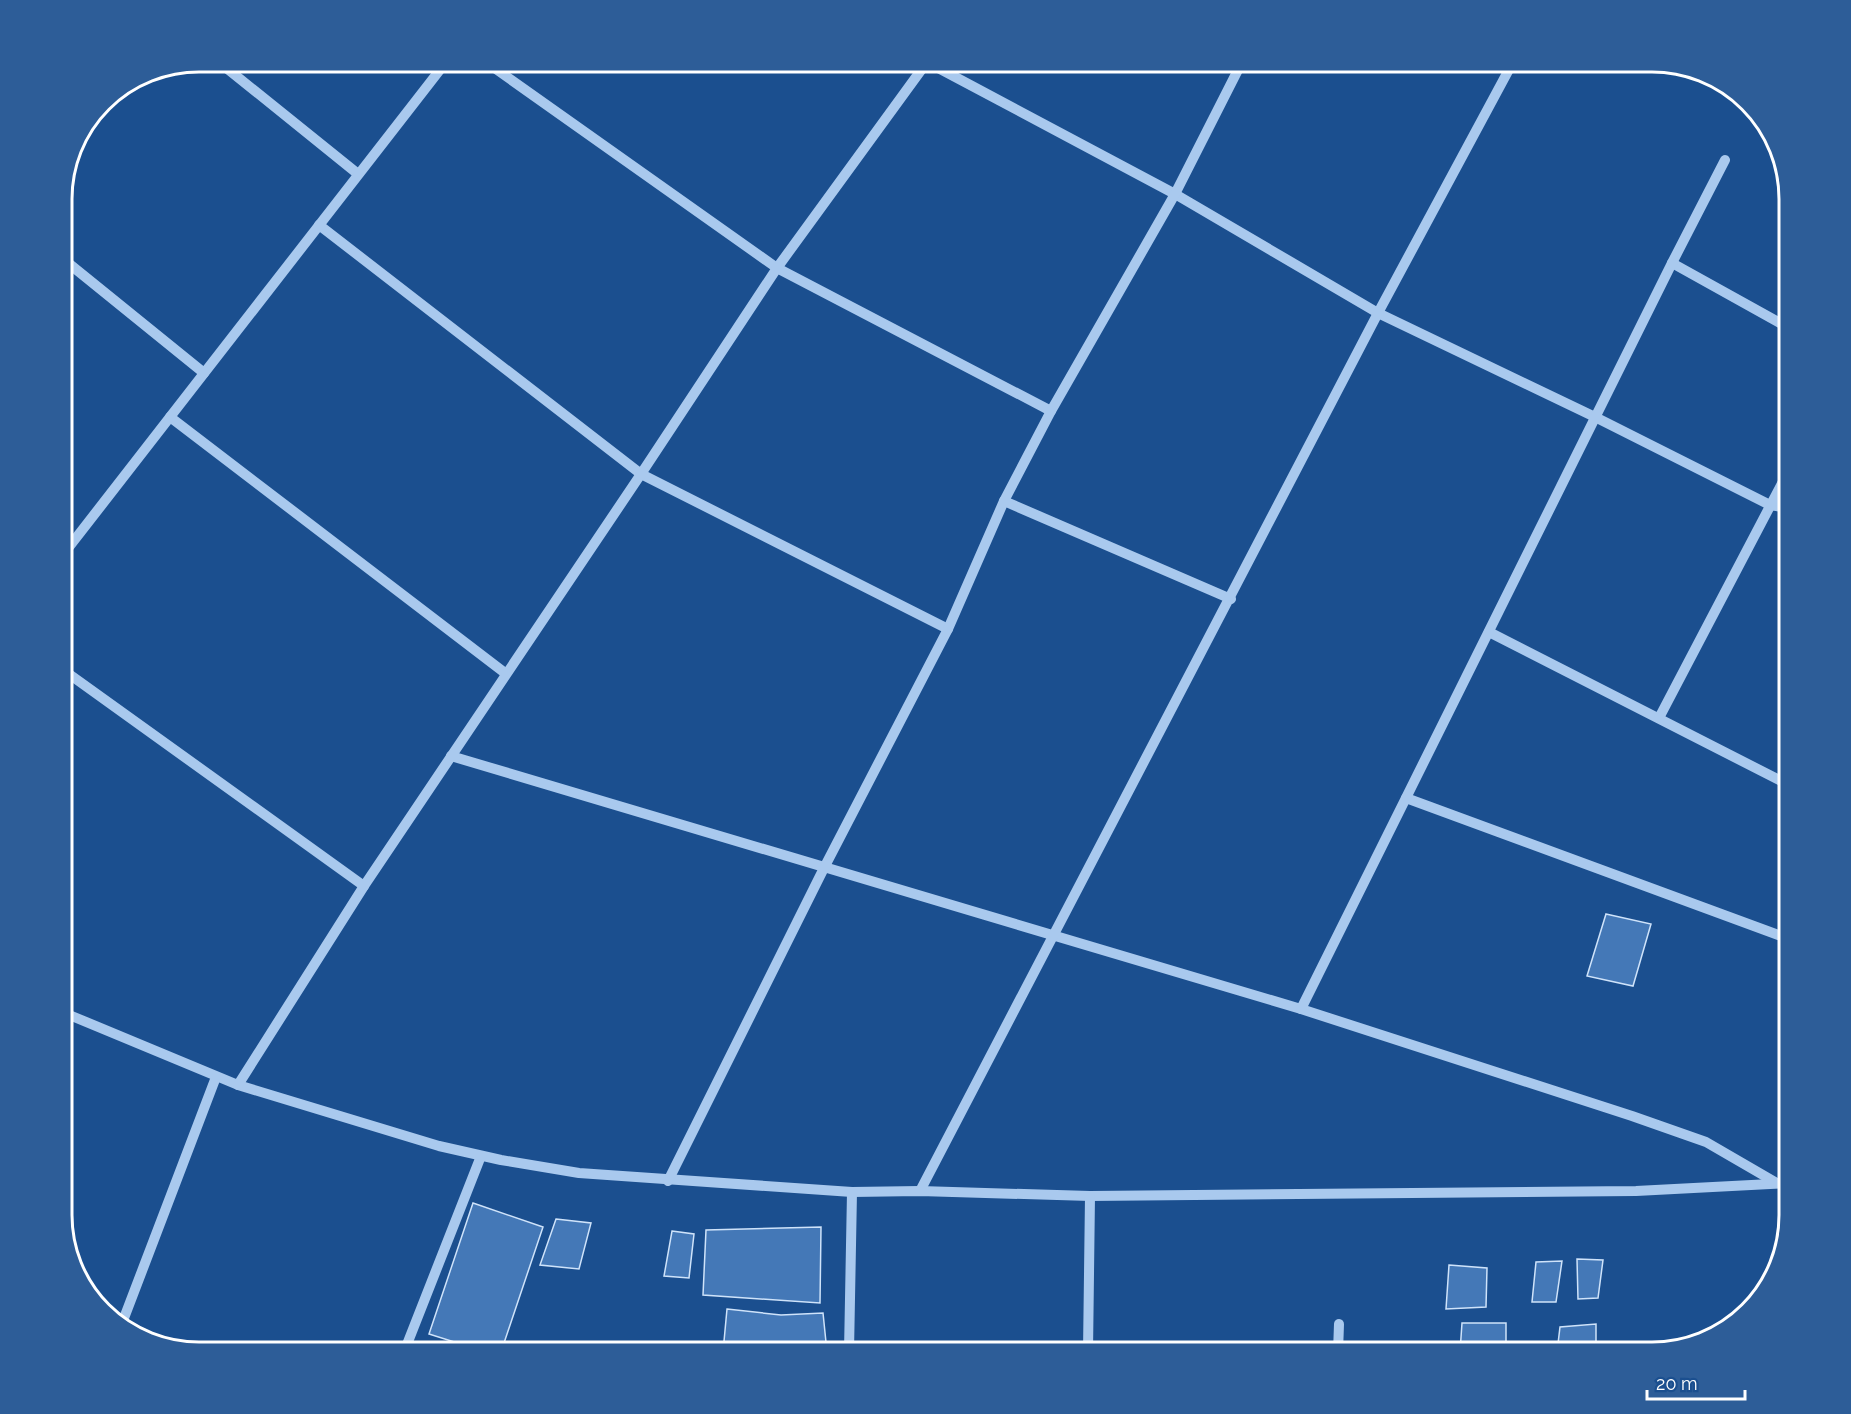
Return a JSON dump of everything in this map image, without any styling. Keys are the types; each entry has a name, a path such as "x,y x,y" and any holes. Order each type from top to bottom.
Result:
{"street":[{"path":"231,72 358,174"},
{"path":"72,543 438,72"},
{"path":"500,72 777,268 1051,411"},
{"path":"238,1085 364,886 777,268 920,72"},
{"path":"946,72 1175,194 1378,313 1595,417 1770,505 1779,506"},
{"path":"668,1180 824,867 948,629 1004,501 1051,411 1175,194 1237,72"},
{"path":"920,1191 1231,599 1378,313 1508,72"},
{"path":"1301,1009 1725,160"},
{"path":"319,225 641,474 948,629"},
{"path":"1672,263 1779,322"},
{"path":"72,266 204,373"},
{"path":"170,417 505,674"},
{"path":"1659,718 1779,489"},
{"path":"1004,501 1231,599"},
{"path":"1489,632 1779,779"},
{"path":"72,676 364,886"},
{"path":"451,756 1301,1009 1706,1142 1774,1182"},
{"path":"1406,798 1779,935"},
{"path":"72,1016 238,1085 439,1146 481,1156 579,1173 852,1191 1090,1196 1636,1191 1779,1182"},
{"path":"124,1317 216,1077"},
{"path":"408,1342 481,1156"},
{"path":"849,1342 852,1191"},
{"path":"1088,1342 1090,1196"},
{"path":"1338,1342 1339,1324"}],"building":[{"path":"1606,914 1651,924 1633,986 1587,976"},
{"path":"473,1203 543,1227 504,1342 454,1342 429,1334"},
{"path":"556,1219 591,1223 579,1269 540,1265"},
{"path":"821,1227 820,1303 703,1295 706,1230"},
{"path":"672,1231 694,1234 689,1278 664,1276"},
{"path":"1577,1259 1603,1260 1598,1298 1578,1299"},
{"path":"1562,1261 1556,1302 1532,1302 1536,1262"},
{"path":"1449,1265 1487,1268 1486,1307 1446,1309"},
{"path":"727,1309 781,1315 823,1313 826,1342 724,1342"},
{"path":"1462,1323 1506,1323 1506,1342 1461,1342"},
{"path":"1596,1324 1596,1342 1558,1342 1560,1327"}]}
